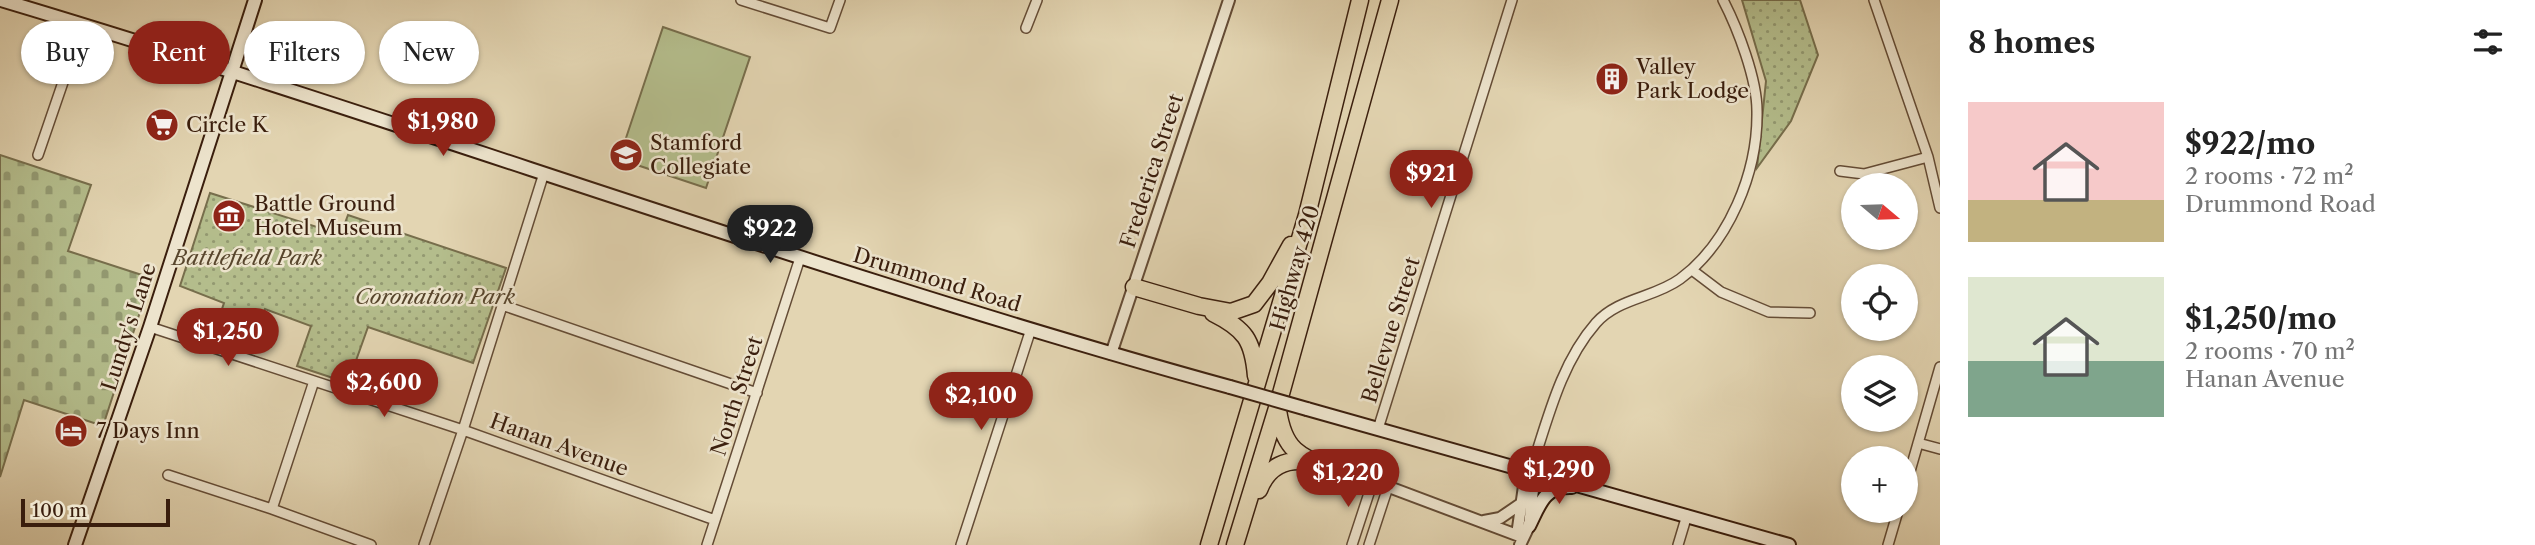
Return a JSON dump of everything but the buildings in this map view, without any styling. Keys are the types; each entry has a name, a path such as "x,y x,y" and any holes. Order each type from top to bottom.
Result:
{"highway":[{"name":"Highway 420","path":"1209,545 1307,215 1360,0"},
{"name":"Highway 420","path":"1235,545 1277,408 1390,0"},
{"path":"1134,287 1199,306 1231,312 1254,304 1270,283 1307,215"},
{"path":"1199,306 1229,321 1246,334 1254,356 1257,387"},
{"path":"1277,408 1280,425 1295,450 1321,464"},
{"path":"1242,523 1269,471 1288,461 1321,464 1380,484"}],"main road":[{"name":"Drummond Road","path":"1,0 73,21"},
{"name":"Lundy's Lane","path":"75,545 150,327 255,0"},
{"name":"Drummond Road","path":"114,34 800,258 1111,354 1789,545"},
{"path":"1524,536 1543,498 1551,491 1561,487 1593,490"}],"street":[{"path":"741,0 830,27 840,0"},
{"path":"1026,28 1037,0"},
{"name":"Frederica Street","path":"1111,354 1229,0"},
{"name":"Bellevue Street","path":"1378,429 1512,0"},
{"path":"1524,536 1518,528 1525,479 1530,473 1558,390 1578,344 1598,320 1619,306 1677,282 1692,270 1708,254 1730,221 1751,161 1757,129 1756,92 1742,45 1723,0"},
{"path":"1874,0 1928,157 1940,208"},
{"path":"38,155 62,84"},
{"path":"1840,171 1864,174 1928,157"},
{"path":"424,545 544,173"},
{"name":"North Street","path":"707,545 800,258"},
{"path":"1692,270 1721,292 1769,312 1810,313"},
{"path":"502,305 757,393"},
{"name":"Hanan Avenue","path":"150,327 463,430 715,520"},
{"path":"961,545 1031,329"},
{"path":"1917,446 1940,367"},
{"path":"272,509 314,381"},
{"path":"1918,443 1940,449"},
{"path":"1524,536 1534,481 1530,473"},
{"path":"168,475 371,545"},
{"path":"1380,484 1524,536"},
{"path":"1352,545 1380,484"},
{"path":"1369,545 1380,484"},
{"path":"1471,518 1496,520 1522,503"},
{"path":"1678,545 1687,515"},
{"path":"1888,545 1894,523"}],"green space":[{"path":"1742,0 1800,0 1818,55 1791,121 1757,168 1766,81"},
{"path":"663,27 750,57 706,188 619,159"},
{"path":"0,155 91,185 68,251 151,278 103,426 24,400 0,477"},
{"path":"210,193 323,229 345,223 348,215 506,268 473,363 368,327 348,383 297,366 311,326 265,309 250,351 212,338 224,303 180,286"}],"place":[{"name":"Valley Park Lodge","path":"1612,79"},
{"name":"Circle K","path":"162,125"},
{"name":"Stamford Collegiate","path":"626,155"},
{"name":"Battle Ground Hotel Museum","path":"229,216"},
{"name":"7 Days Inn","path":"71,431"}],"park label":[{"name":"Battlefield Park","path":"247,258"},
{"name":"Coronation Park","path":"435,297"}]}
